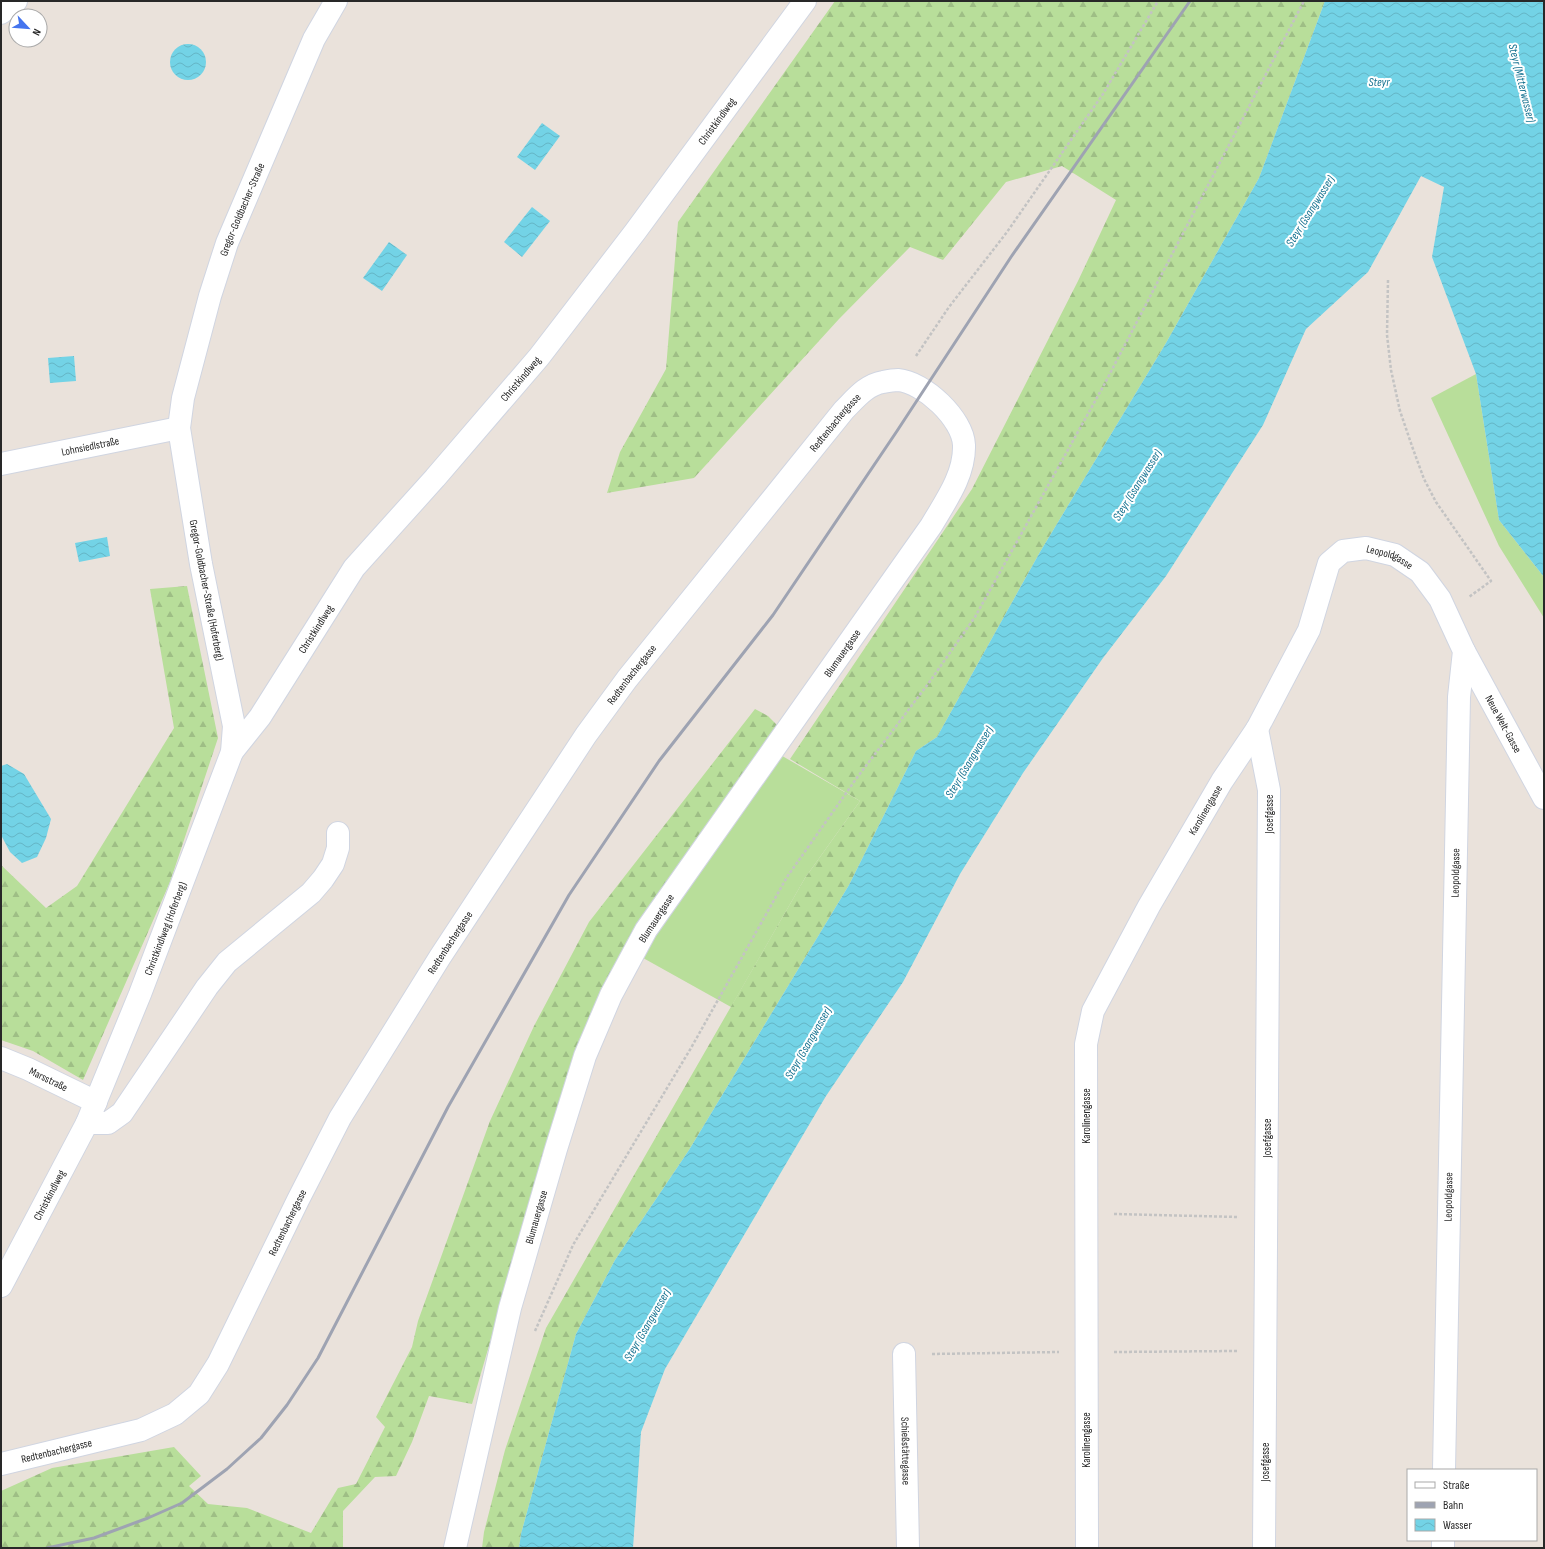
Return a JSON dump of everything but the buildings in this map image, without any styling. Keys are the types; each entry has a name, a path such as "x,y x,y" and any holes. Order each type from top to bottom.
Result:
{"street":[{"path":"1,13 16,1"},
{"name":"Gregor-Goldbacher-Straße","path":"178,428 187,384 210,296 227,243 314,39 336,1"},
{"name":"Christkindlweg","path":"232,752 260,717 354,568 435,478 539,357 634,232 805,1"},
{"name":"Redtenbachergasse","path":"1,1464 141,1430 175,1414 199,1394 218,1364 340,1118 440,957 586,735 627,679 844,410 864,390 882,382 899,380"},
{"name":"Blumauergasse","path":"455,1548 510,1308 536,1216 585,1056 611,995 646,930 931,526 949,496 961,470 964,445 958,424 943,406 923,390 899,380"},
{"name":"Lohnsiedlstraße","path":"1,464 178,428"},
{"name":"Gregor-Goldbacher-Straße (Hoferberg)","path":"178,428 201,564 234,726 232,752"},
{"name":"Leopoldgasse","path":"1257,729 1309,630 1329,563 1343,551 1366,548 1395,554 1420,572 1440,599 1464,651 1458,721 1444,1469"},
{"name":"Neue Welt-Gasse","path":"1464,651 1544,798"},
{"name":"Karolinengasse","path":"1087,1548 1086,1044 1092,1011 1153,899 1222,781 1257,729"},
{"name":"Josefgasse","path":"1257,729 1269,790 1264,1548"},
{"name":"Christkindlweg (Hoferberg)","path":"96,1102 140,994 232,752"},
{"path":"87,1123 108,1123 122,1113 207,987 227,962 310,893 324,878 333,864 338,848 338,832"},
{"name":"Marsstraße","path":"1,1058 28,1069 96,1102"},
{"name":"Christkindlweg","path":"1,1286 87,1123 96,1102"},
{"name":"Schießstättegasse","path":"904,1354 908,1548"}],"path":[{"path":"899,380 949,308 1007,232 1104,94 1158,1"},
{"path":"534,1332 573,1245 691,1048 787,877 856,779 928,684 975,617 1104,385 1304,1"},
{"path":"1388,280 1387,335 1391,370 1400,411 1424,479 1436,502 1491,581 1472,594"},
{"path":"1086,1213 1266,1218"}],"green space":[{"path":"835,1 1325,1 1259,178 1166,343 1040,552 937,737 916,751 849,885 689,1150 615,1260 576,1334 521,1534 519,1548 482,1548 484,1532 505,1450 546,1328 805,878 860,801 790,759 972,489 1078,281 1116,200 1062,166 1006,182 943,260 910,247 839,319 694,478 607,493 620,452 666,369 678,222"},
{"path":"1476,374 1499,520 1544,577 1544,618 1499,546 1431,398"},
{"path":"187,586 218,738 170,882 83,1080 33,1051 1,1040 1,865 46,908 77,886 174,728 150,589"},
{"path":"755,709 768,716 778,726 566,1082 472,1404 429,1396 412,1442 396,1476 375,1477 343,1511 343,1548 1,1548 1,1491 52,1468 174,1447 201,1476 189,1486 208,1504 247,1508 311,1533 338,1488 356,1484 385,1427 376,1417 412,1347 418,1321 490,1121 534,1026 589,922"},
{"path":"765,746 860,801 805,878 731,1007 627,949"}],"water":[{"name":"Steyr","path":"1325,1 1544,1 1544,577 1499,520 1476,374 1432,257 1444,187 1421,176 1368,272 1306,329 1263,425 1166,576 1103,658 1023,773 960,874 903,982 826,1096 665,1369 641,1432 633,1548 519,1548 521,1534 576,1334 615,1260 689,1150 849,885 916,751 937,737 1040,552 1166,343 1259,178"},
{"path":"188,44 198,47 203,52 206,62 203,72 198,77 188,80 178,77 173,72 170,62 173,52 178,47"},
{"path":"542,123 560,136 535,170 517,157"},
{"path":"532,207 550,221 522,257 504,242"},
{"path":"389,242 407,255 382,291 363,278"},
{"path":"74,356 76,381 50,383 48,358"},
{"path":"107,537 110,556 79,562 75,543"},
{"path":"7,764 24,774 51,819 46,838 37,857 22,863 10,852 1,835 1,766"}],"railway":[{"path":"47,1548 94,1538 148,1518 182,1503 227,1469 261,1438 287,1405 318,1358 448,1107 569,895 659,761 773,615 897,431 1011,257 1190,1"}],"water label":[{"name":"Steyr (Mitterwasser)","path":"1522,83"},
{"name":"Steyr (Gsangwasser)","path":"1310,211"},
{"name":"Steyr (Gsangwasser)","path":"1137,485"},
{"name":"Steyr (Gsangwasser)","path":"969,762"},
{"name":"Steyr (Gsangwasser)","path":"808,1043"},
{"name":"Steyr (Gsangwasser)","path":"647,1325"}]}
